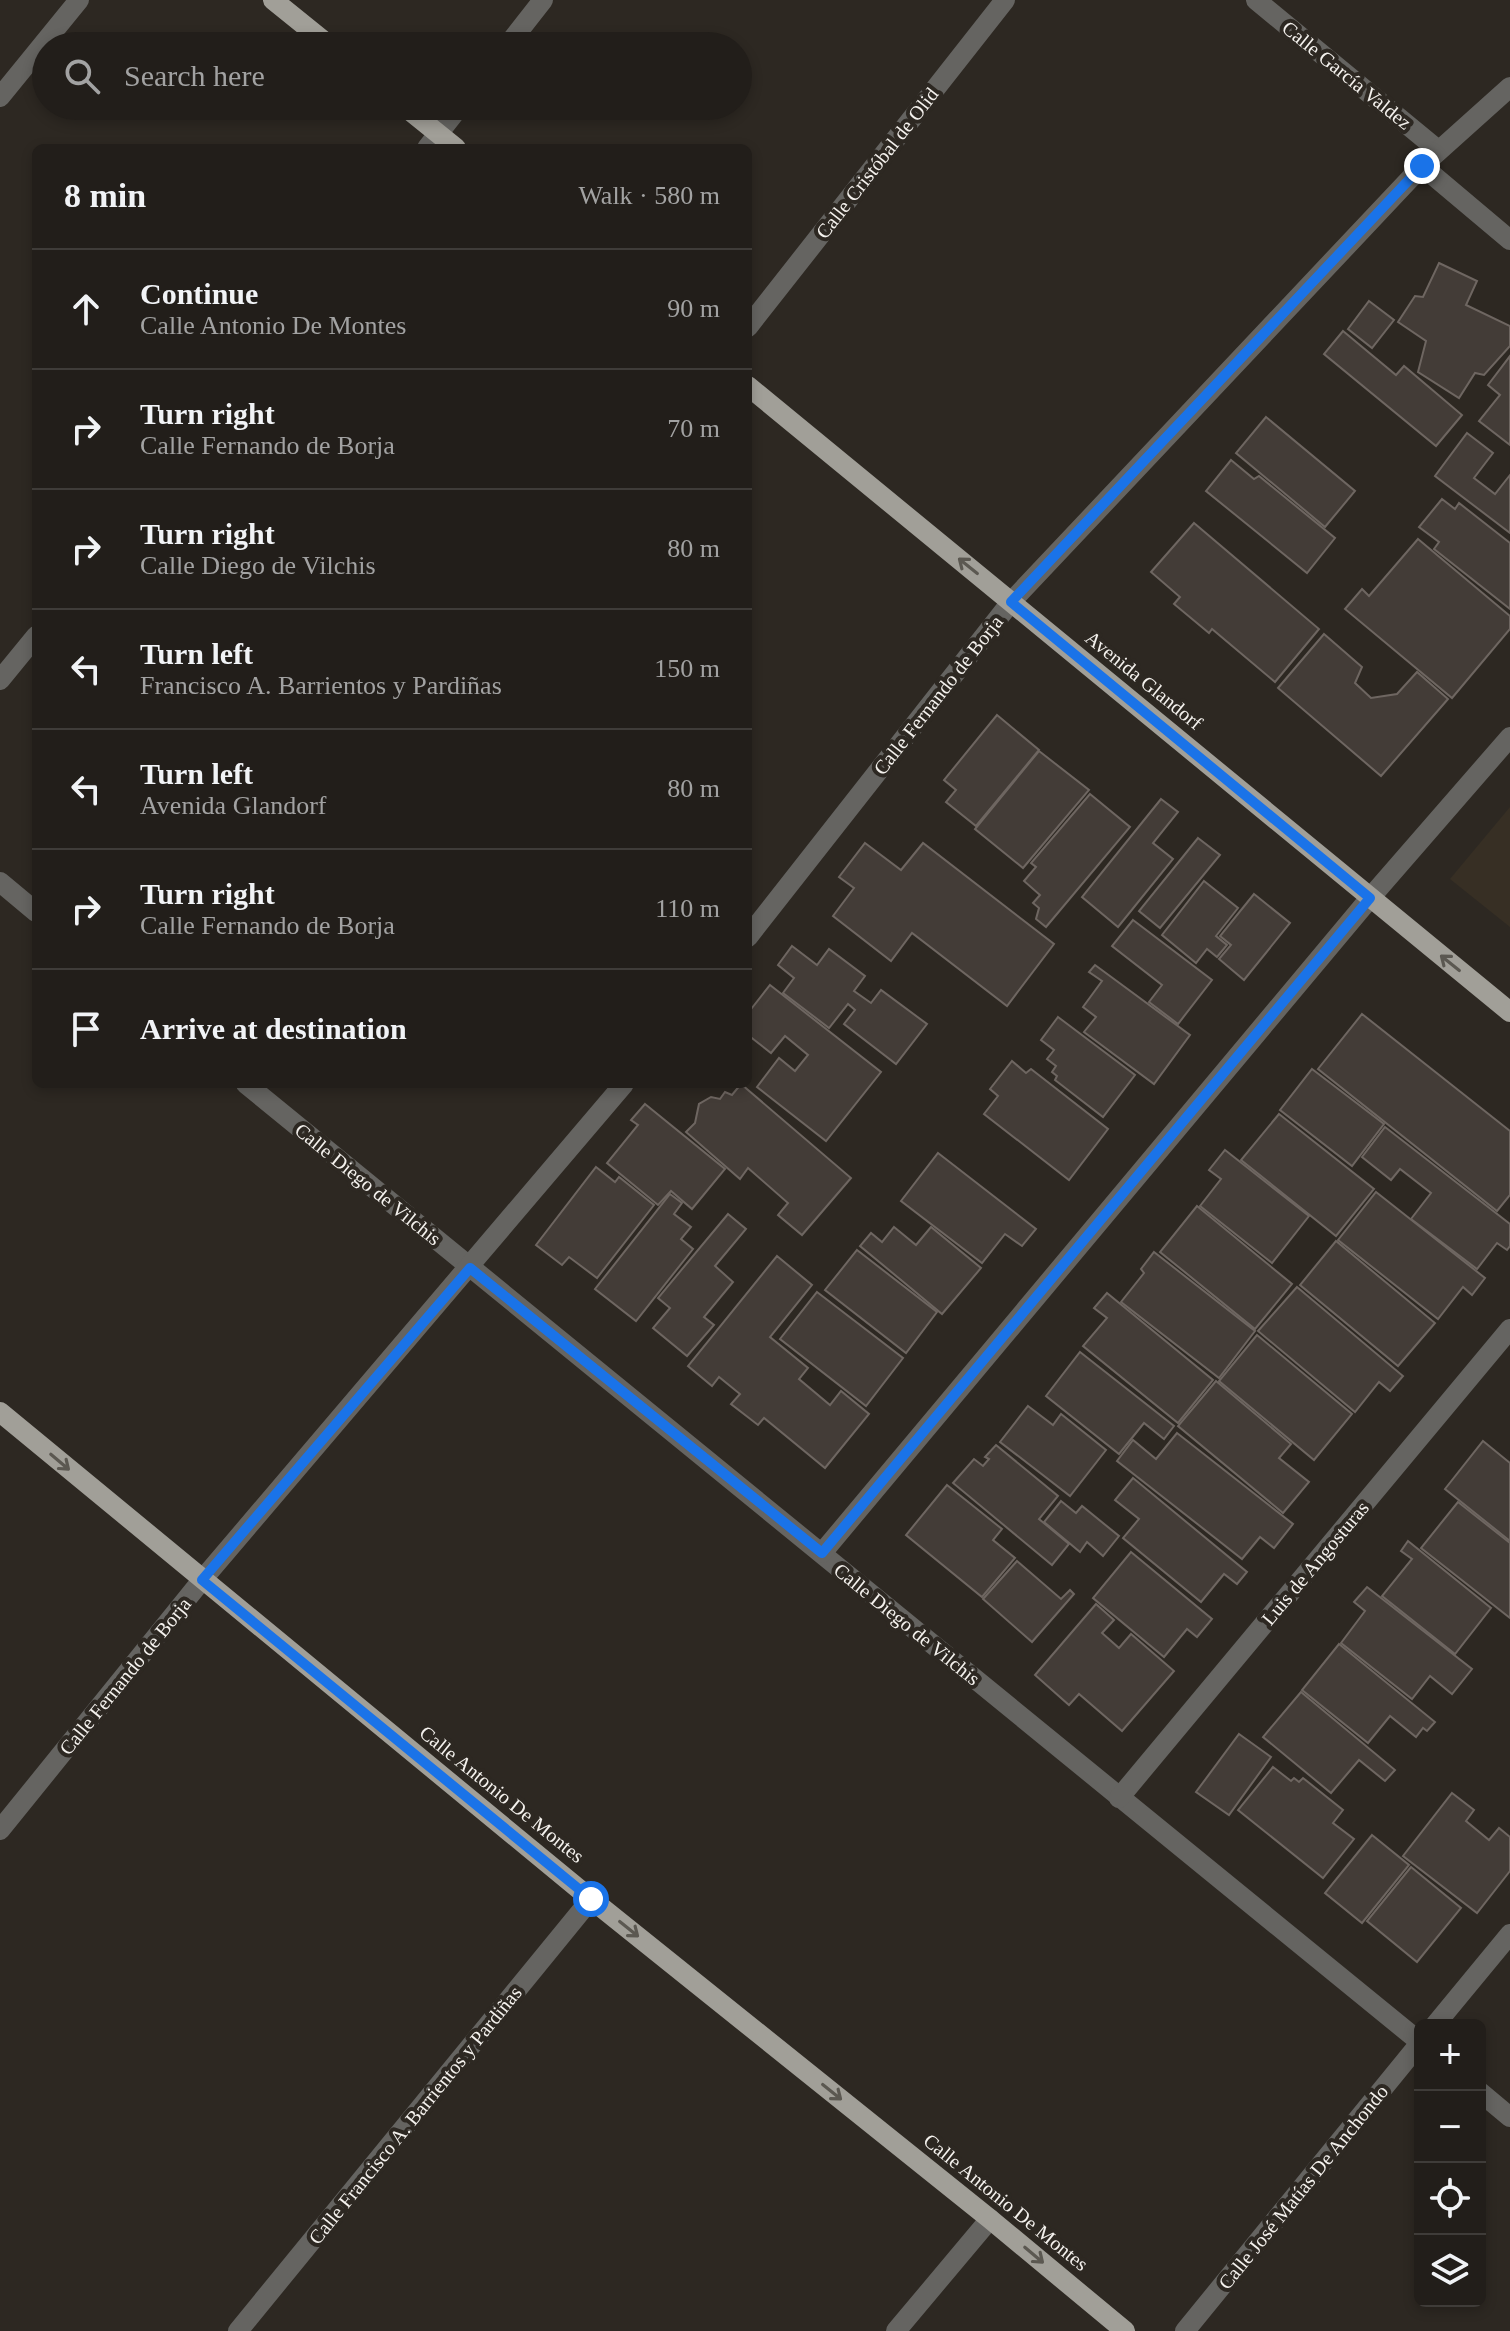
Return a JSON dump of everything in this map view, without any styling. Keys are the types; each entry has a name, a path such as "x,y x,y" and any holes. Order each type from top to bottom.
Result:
{"main road":[{"path":"273,0 313,32"},
{"path":"416,120 433,141"},
{"name":"Avenida Glandorf","path":"752,389 1510,1012"},
{"name":"Calle Antonio De Montes","path":"0,1412 591,1899 1125,2331"}],"street":[{"path":"53,32 79,0"},
{"path":"518,32 543,0"},
{"name":"Calle Cristóbal de Olid","path":"752,322 1005,0"},
{"name":"Calle García Valdez","path":"1256,0 1438,150"},
{"path":"0,97 32,58"},
{"name":"Calle Fernando de Borja","path":"752,932 1011,602 1422,166 1510,87"},
{"path":"433,141 449,120"},
{"path":"1422,166 1510,240"},
{"path":"0,680 32,641"},
{"path":"822,1553 1370,898 1510,737"},
{"path":"0,882 32,909"},
{"name":"Calle Diego de Vilchis","path":"251,1088 1414,2038"},
{"name":"Calle Fernando de Borja","path":"0,1830 202,1580 621,1088"},
{"name":"Luis de Angosturas","path":"1119,1798 1510,1329"},
{"name":"Calle Francisco A. Barrientos y Pardiñas","path":"238,2331 591,1899"},
{"path":"1440,2019 1510,1934"},
{"name":"Calle José Matías De Anchondo","path":"1185,2331 1414,2050"},
{"path":"1486,2097 1510,2117"},
{"path":"896,2331 990,2219"}],"shaded area":[{"path":"1510,807 1510,927 1450,879"}],"building":[{"path":"1439,263 1477,281 1466,305 1510,326 1510,346 1484,375 1475,373 1459,398 1418,372 1426,341 1398,322 1415,296 1423,297"},
{"path":"1369,301 1394,320 1372,348 1348,329"},
{"path":"1343,331 1396,375 1404,366 1462,415 1436,446 1324,354"},
{"path":"1510,356 1510,445 1479,421 1500,395 1488,385"},
{"path":"1266,417 1355,491 1325,527 1236,453"},
{"path":"1467,433 1493,453 1474,478 1495,494 1510,475 1510,533 1435,476"},
{"path":"1231,460 1254,479 1259,476 1335,538 1307,573 1206,491"},
{"path":"1442,499 1455,509 1459,503 1510,543 1510,609 1434,549 1439,542 1419,527"},
{"path":"1194,523 1319,629 1275,682 1212,629 1209,633 1174,604 1180,597 1151,572"},
{"path":"1418,539 1510,616 1510,629 1452,698 1345,609 1362,589 1369,596"},
{"path":"1324,634 1362,667 1355,683 1371,698 1397,694 1417,672 1448,699 1381,776 1278,688"},
{"path":"997,715 1039,750 976,826 946,802 956,790 944,780"},
{"path":"1039,751 1089,790 1023,868 975,829"},
{"path":"1090,794 1130,827 1046,927 1036,919 1039,908 1033,903 1040,895 1024,881 1036,867 1031,863"},
{"path":"1161,799 1178,812 1153,843 1173,859 1118,927 1082,897"},
{"path":"1198,838 1220,855 1160,928 1139,911"},
{"path":"865,843 901,870 923,843 1054,944 1007,1006 912,933 891,961 833,916 854,888 839,877"},
{"path":"1204,881 1238,908 1216,936 1227,945 1217,957 1207,949 1196,963 1162,935"},
{"path":"1254,894 1290,923 1244,980 1219,959 1231,945 1220,936"},
{"path":"1133,920 1212,980 1178,1024 1149,1002 1162,985 1112,946"},
{"path":"792,946 817,965 829,949 865,976 854,991 871,1003 881,990 927,1024 896,1064 844,1024 855,1010 848,1004 829,1028 783,993 794,978 778,965"},
{"path":"1095,965 1190,1035 1154,1084 1084,1032 1096,1017 1083,1007 1102,981 1089,972"},
{"path":"770,985 881,1072 826,1141 757,1087 779,1058 795,1071 808,1055 785,1036 771,1053 752,1038 752,1008"},
{"path":"1362,1014 1510,1131 1510,1195 1497,1211 1318,1069"},
{"path":"1058,1017 1135,1075 1103,1117 1055,1080 1057,1076 1052,1072 1056,1066 1047,1059 1054,1050 1041,1040"},
{"path":"1012,1061 1026,1073 1031,1069 1108,1129 1069,1180 984,1114 998,1096 990,1089"},
{"path":"1312,1069 1384,1124 1352,1166 1280,1110"},
{"path":"738,1088 746,1088 851,1178 802,1235 778,1215 788,1203 748,1168 740,1179 686,1132 695,1123 699,1104 711,1097 720,1099 725,1092 732,1095"},
{"path":"645,1104 725,1169 692,1209 671,1191 658,1205 607,1163 638,1125 631,1120"},
{"path":"1279,1114 1374,1189 1336,1236 1241,1160"},
{"path":"1385,1127 1510,1224 1510,1246 1507,1250 1497,1243 1477,1269 1411,1219 1431,1193 1400,1169 1391,1180 1362,1157"},
{"path":"1225,1150 1309,1216 1272,1263 1200,1206 1221,1179 1209,1170"},
{"path":"938,1153 1036,1229 1022,1246 1005,1234 982,1263 901,1201"},
{"path":"596,1167 615,1182 619,1177 654,1205 597,1278 569,1257 562,1265 536,1245"},
{"path":"1376,1192 1485,1278 1472,1295 1463,1287 1438,1319 1338,1240"},
{"path":"670,1194 682,1203 674,1214 691,1227 681,1239 693,1249 636,1321 595,1289"},
{"path":"1197,1206 1292,1284 1255,1329 1160,1252"},
{"path":"728,1214 746,1229 715,1266 733,1282 704,1317 714,1325 687,1356 653,1328 670,1308 658,1298"},
{"path":"894,1227 916,1245 931,1227 981,1268 942,1314 860,1246 871,1233 882,1242"},
{"path":"1336,1241 1435,1323 1398,1366 1300,1285"},
{"path":"857,1250 937,1312 906,1353 825,1290"},
{"path":"1154,1252 1255,1331 1219,1378 1121,1302 1144,1273 1141,1269"},
{"path":"777,1256 812,1285 770,1337 808,1368 799,1379 830,1405 841,1391 869,1414 825,1468 764,1418 758,1425 731,1404 740,1394 719,1377 712,1386 688,1366"},
{"path":"1297,1287 1403,1376 1390,1391 1379,1382 1355,1412 1258,1331"},
{"path":"817,1292 903,1358 866,1406 780,1339"},
{"path":"1107,1293 1213,1380 1178,1423 1083,1346 1107,1318 1094,1308"},
{"path":"1257,1335 1352,1414 1314,1460 1219,1381"},
{"path":"1080,1352 1174,1426 1164,1439 1144,1423 1119,1454 1046,1396"},
{"path":"1216,1381 1291,1444 1279,1458 1309,1482 1283,1513 1178,1426"},
{"path":"1028,1406 1053,1425 1061,1414 1106,1450 1070,1496 1000,1442"},
{"path":"1177,1433 1293,1524 1274,1548 1260,1537 1242,1559 1117,1461 1133,1440 1156,1459"},
{"path":"1483,1441 1510,1463 1510,1541 1445,1489"},
{"path":"996,1445 1058,1496 1039,1519 1069,1544 1052,1565 953,1483 974,1459 983,1466 989,1459 985,1457"},
{"path":"1133,1478 1247,1572 1237,1584 1224,1574 1201,1602 1123,1538 1139,1519 1115,1500"},
{"path":"947,1485 1002,1529 993,1540 1015,1558 982,1597 906,1535"},
{"path":"1061,1501 1076,1513 1082,1506 1119,1536 1103,1556 1087,1542 1080,1552 1044,1522"},
{"path":"1458,1502 1510,1543 1510,1618 1421,1548"},
{"path":"1408,1541 1491,1608 1455,1654 1382,1596 1412,1559 1401,1551"},
{"path":"1131,1552 1212,1619 1197,1637 1187,1629 1164,1657 1093,1598"},
{"path":"1017,1561 1061,1599 1070,1590 1074,1594 1032,1642 983,1599"},
{"path":"1367,1587 1472,1669 1452,1694 1430,1676 1412,1699 1341,1643 1365,1611 1354,1602"},
{"path":"1096,1604 1114,1620 1102,1633 1119,1648 1131,1634 1174,1671 1122,1731 1079,1694 1069,1705 1035,1675"},
{"path":"1339,1644 1435,1722 1427,1731 1423,1728 1416,1737 1390,1716 1368,1743 1302,1690"},
{"path":"1301,1692 1395,1770 1385,1781 1359,1760 1331,1793 1263,1737"},
{"path":"1239,1734 1271,1757 1229,1815 1196,1792"},
{"path":"1273,1767 1291,1781 1294,1778 1299,1782 1303,1778 1343,1810 1333,1823 1354,1839 1323,1878 1238,1810"},
{"path":"1452,1793 1474,1810 1466,1821 1489,1840 1499,1828 1510,1837 1510,1871 1477,1913 1403,1856"},
{"path":"1372,1835 1409,1865 1362,1923 1325,1893"},
{"path":"1411,1867 1461,1908 1417,1962 1367,1921"}],"route":[{"path":"591,1899 202,1580 470,1268 822,1553 1370,898 1011,602 1422,166"}]}
